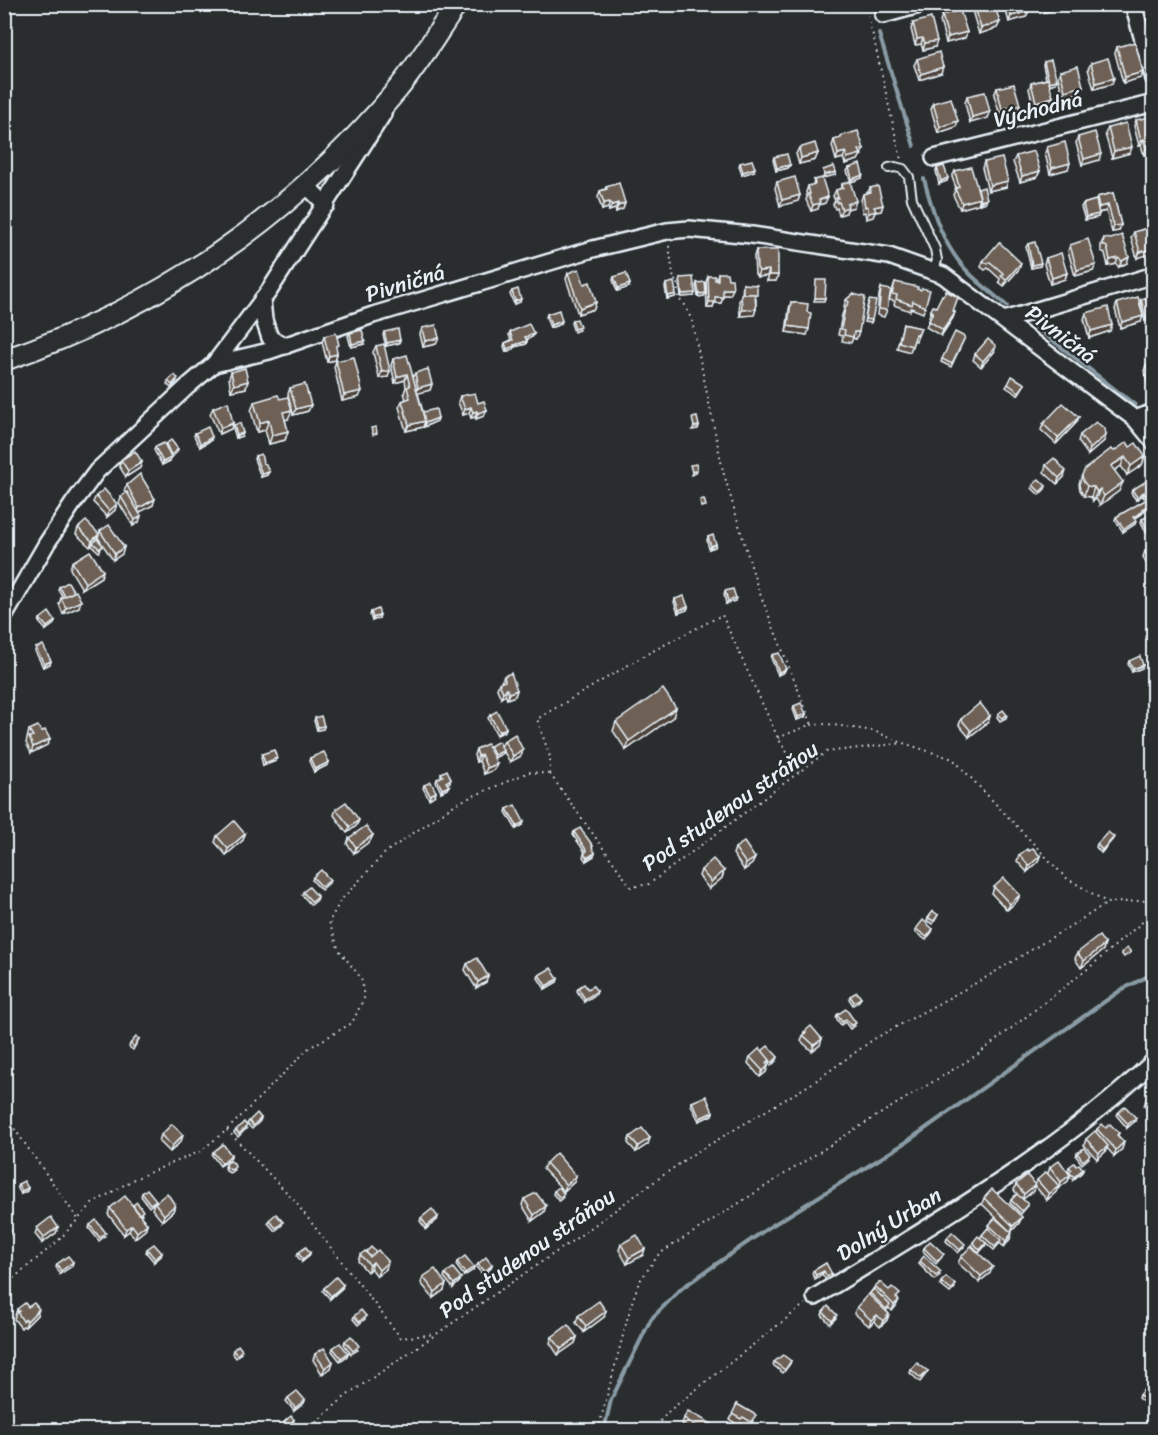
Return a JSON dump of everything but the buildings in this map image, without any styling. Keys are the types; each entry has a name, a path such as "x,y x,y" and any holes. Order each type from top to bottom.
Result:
{"street":[{"path":"214,364 262,300 326,205 399,88 457,4"},
{"path":"877,19 923,4"},
{"path":"1133,4 1154,79"},
{"path":"4,360 94,325 156,292 228,248 306,185 343,150 399,88"},
{"name":"Východná","path":"934,158 1154,103"},
{"path":"306,185 326,205"},
{"name":"Pivničná","path":"4,616 74,502 97,471 214,364 285,346 373,315 592,249 667,231 689,230 752,235 890,256 943,274 1135,418 1154,442"},
{"path":"1004,320 1154,275"},
{"path":"262,300 264,320 270,338 285,346"},
{"path":"1135,418 1154,412"},
{"name":"Dolný Urban","path":"815,1297 932,1225 1070,1132 1154,1061"}],"lane":[{"path":"889,168 903,169 909,177 912,199 935,249 937,260 934,271"}],"path":[{"path":"877,19 903,169"},
{"path":"667,231 674,281 677,280 678,299 684,303 692,321 723,471 757,586 812,725"},
{"path":"4,1286 58,1241 92,1204 134,1179 199,1152 227,1130 309,1048 352,1023 364,999 361,978 339,950 329,922 341,900 386,852 458,803 529,772 550,774 550,757 537,720 647,654 722,615 778,738 800,772"},
{"path":"778,738 812,725 827,724 874,731 903,743"},
{"name":"Pod studenou stráňou","path":"550,774 631,887 649,884 826,752 903,743 953,759 1065,877 1108,903"},
{"name":"Pod studenou stráňou","path":"307,1431 346,1396 578,1237 687,1158 814,1082 874,1039 985,978 1108,903 1154,900"},
{"path":"598,1431 631,1305 639,1282 659,1254 977,1055 1090,967 1154,912"},
{"path":"4,1114 78,1219"},
{"path":"227,1130 293,1199 401,1338 437,1334"},
{"path":"652,1431 670,1410 815,1297"}],"waterway":[{"path":"879,34 914,146"},
{"path":"924,179 935,217 945,240 959,262 1007,306"},
{"path":"1033,325 1135,405"},
{"path":"604,1430 611,1400 651,1319 682,1288 768,1228 902,1145 1121,990 1154,973"}]}
